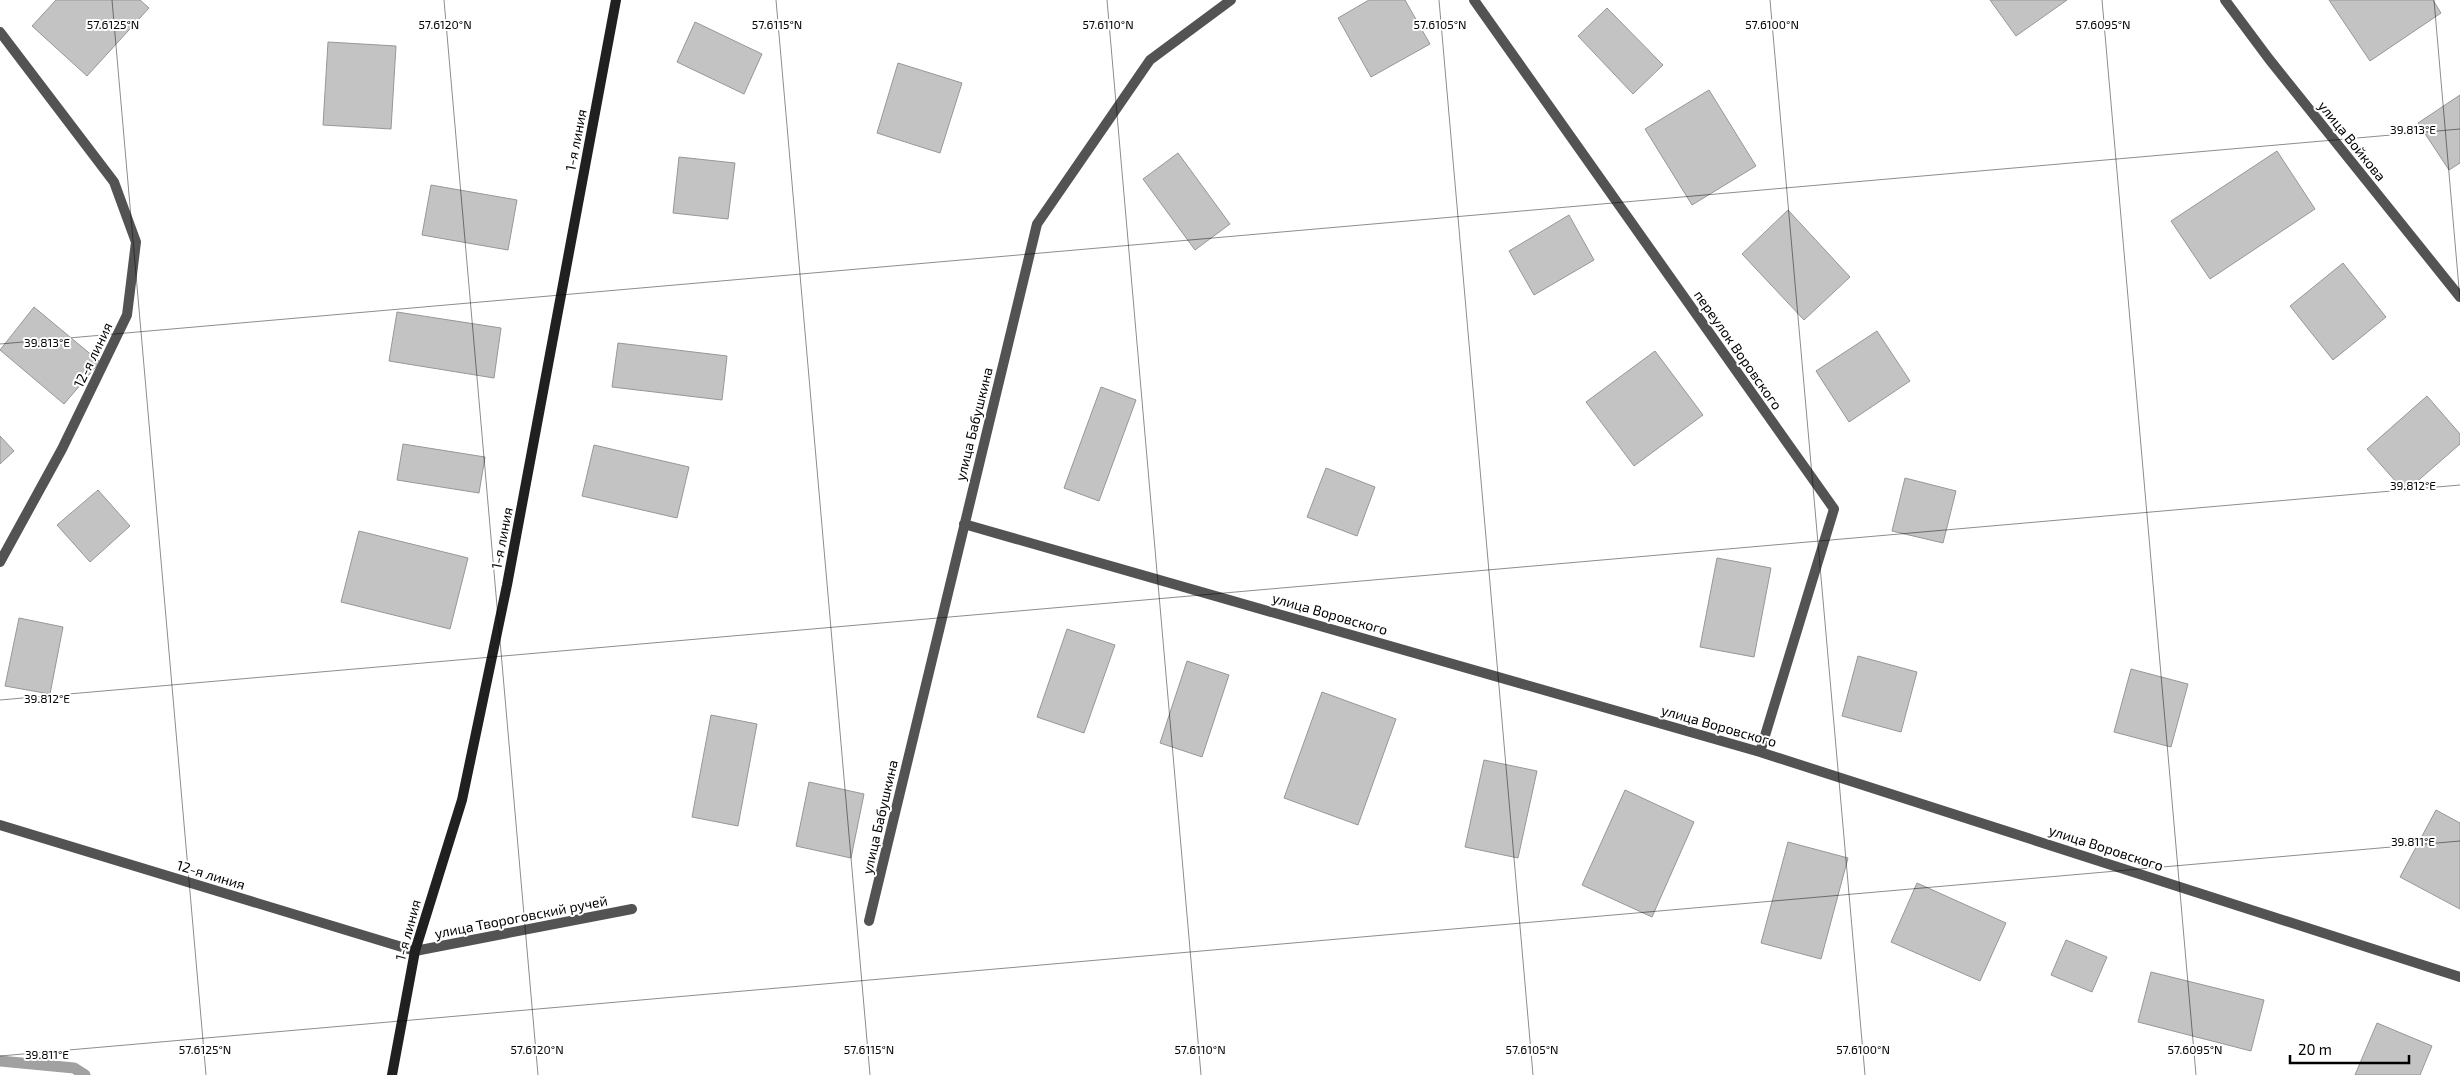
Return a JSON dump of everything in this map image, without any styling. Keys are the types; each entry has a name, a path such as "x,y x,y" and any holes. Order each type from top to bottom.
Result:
{"street":[{"name":"1-я линия","path":"392,1075 415,951 462,800 503,604 616,0"},
{"name":"улица Бабушкина","path":"870,921 1037,224 1150,60 1231,0"},
{"name":"переулок Воровского","path":"1474,0 1834,510 1760,752"},
{"name":"улица Войкова","path":"2225,0 2269,59 2460,297"},
{"name":"12-я линия","path":"0,32 114,182 136,242 127,315 62,449 0,562"},
{"name":"улица Воровского","path":"964,524 1760,752 2460,977"},
{"name":"12-я линия","path":"0,825 415,951"},
{"name":"улица Твороговский ручей","path":"415,951 632,909"}],"building":[{"path":"56,0 140,0 149,8 87,76 32,26"},
{"path":"1369,0 1405,0 1430,44 1371,77 1338,18"},
{"path":"1990,0 2067,0 2016,36"},
{"path":"2329,0 2433,0 2441,13 2370,61"},
{"path":"1607,8 1663,65 1633,94 1578,36"},
{"path":"695,22 762,54 744,94 677,62"},
{"path":"328,42 396,46 391,129 323,125"},
{"path":"898,63 962,83 940,153 877,133"},
{"path":"1709,90 1756,166 1692,205 1645,129"},
{"path":"2460,95 2460,163 2449,170 2418,123"},
{"path":"2277,151 2315,209 2210,279 2171,221"},
{"path":"1178,153 1230,224 1195,250 1143,179"},
{"path":"679,157 735,163 728,219 673,213"},
{"path":"431,185 517,200 508,250 422,235"},
{"path":"1788,210 1850,277 1804,320 1742,254"},
{"path":"1569,215 1594,260 1534,295 1509,251"},
{"path":"2343,263 2386,317 2333,360 2290,306"},
{"path":"34,307 100,362 64,404 0,350"},
{"path":"397,312 501,328 494,378 389,361"},
{"path":"1877,331 1910,381 1849,422 1816,371"},
{"path":"618,343 727,356 722,400 612,387"},
{"path":"1655,351 1703,415 1634,466 1586,402"},
{"path":"1101,387 1136,400 1099,501 1064,488"},
{"path":"2427,396 2460,434 2460,444 2405,492 2367,449"},
{"path":"0,436 14,451 0,464"},
{"path":"403,444 485,457 479,493 397,480"},
{"path":"594,445 689,467 677,518 582,496"},
{"path":"1326,468 1375,487 1357,536 1307,517"},
{"path":"1905,478 1956,491 1943,543 1892,531"},
{"path":"98,490 130,526 90,562 57,525"},
{"path":"359,531 468,558 450,629 341,602"},
{"path":"1717,558 1771,568 1754,657 1700,647"},
{"path":"19,618 63,627 50,694 5,686"},
{"path":"1067,629 1115,645 1084,733 1037,717"},
{"path":"1858,656 1917,672 1901,732 1842,716"},
{"path":"1187,661 1229,675 1202,757 1160,743"},
{"path":"2131,669 2188,684 2171,747 2114,732"},
{"path":"1322,692 1396,719 1358,825 1284,798"},
{"path":"711,715 757,724 738,826 692,817"},
{"path":"1484,760 1537,771 1518,858 1465,847"},
{"path":"809,782 864,794 851,858 796,846"},
{"path":"1625,790 1694,822 1652,917 1582,885"},
{"path":"2436,810 2460,823 2460,909 2400,877"},
{"path":"1788,842 1848,858 1821,959 1761,943"},
{"path":"1917,883 2006,923 1980,981 1891,942"},
{"path":"2066,940 2107,957 2092,992 2051,975"},
{"path":"2151,972 2264,1000 2251,1051 2138,1022"},
{"path":"2377,1023 2432,1046 2420,1075 2355,1075"}],"waterway":[{"path":"0,1061 74,1068 85,1075"}]}
